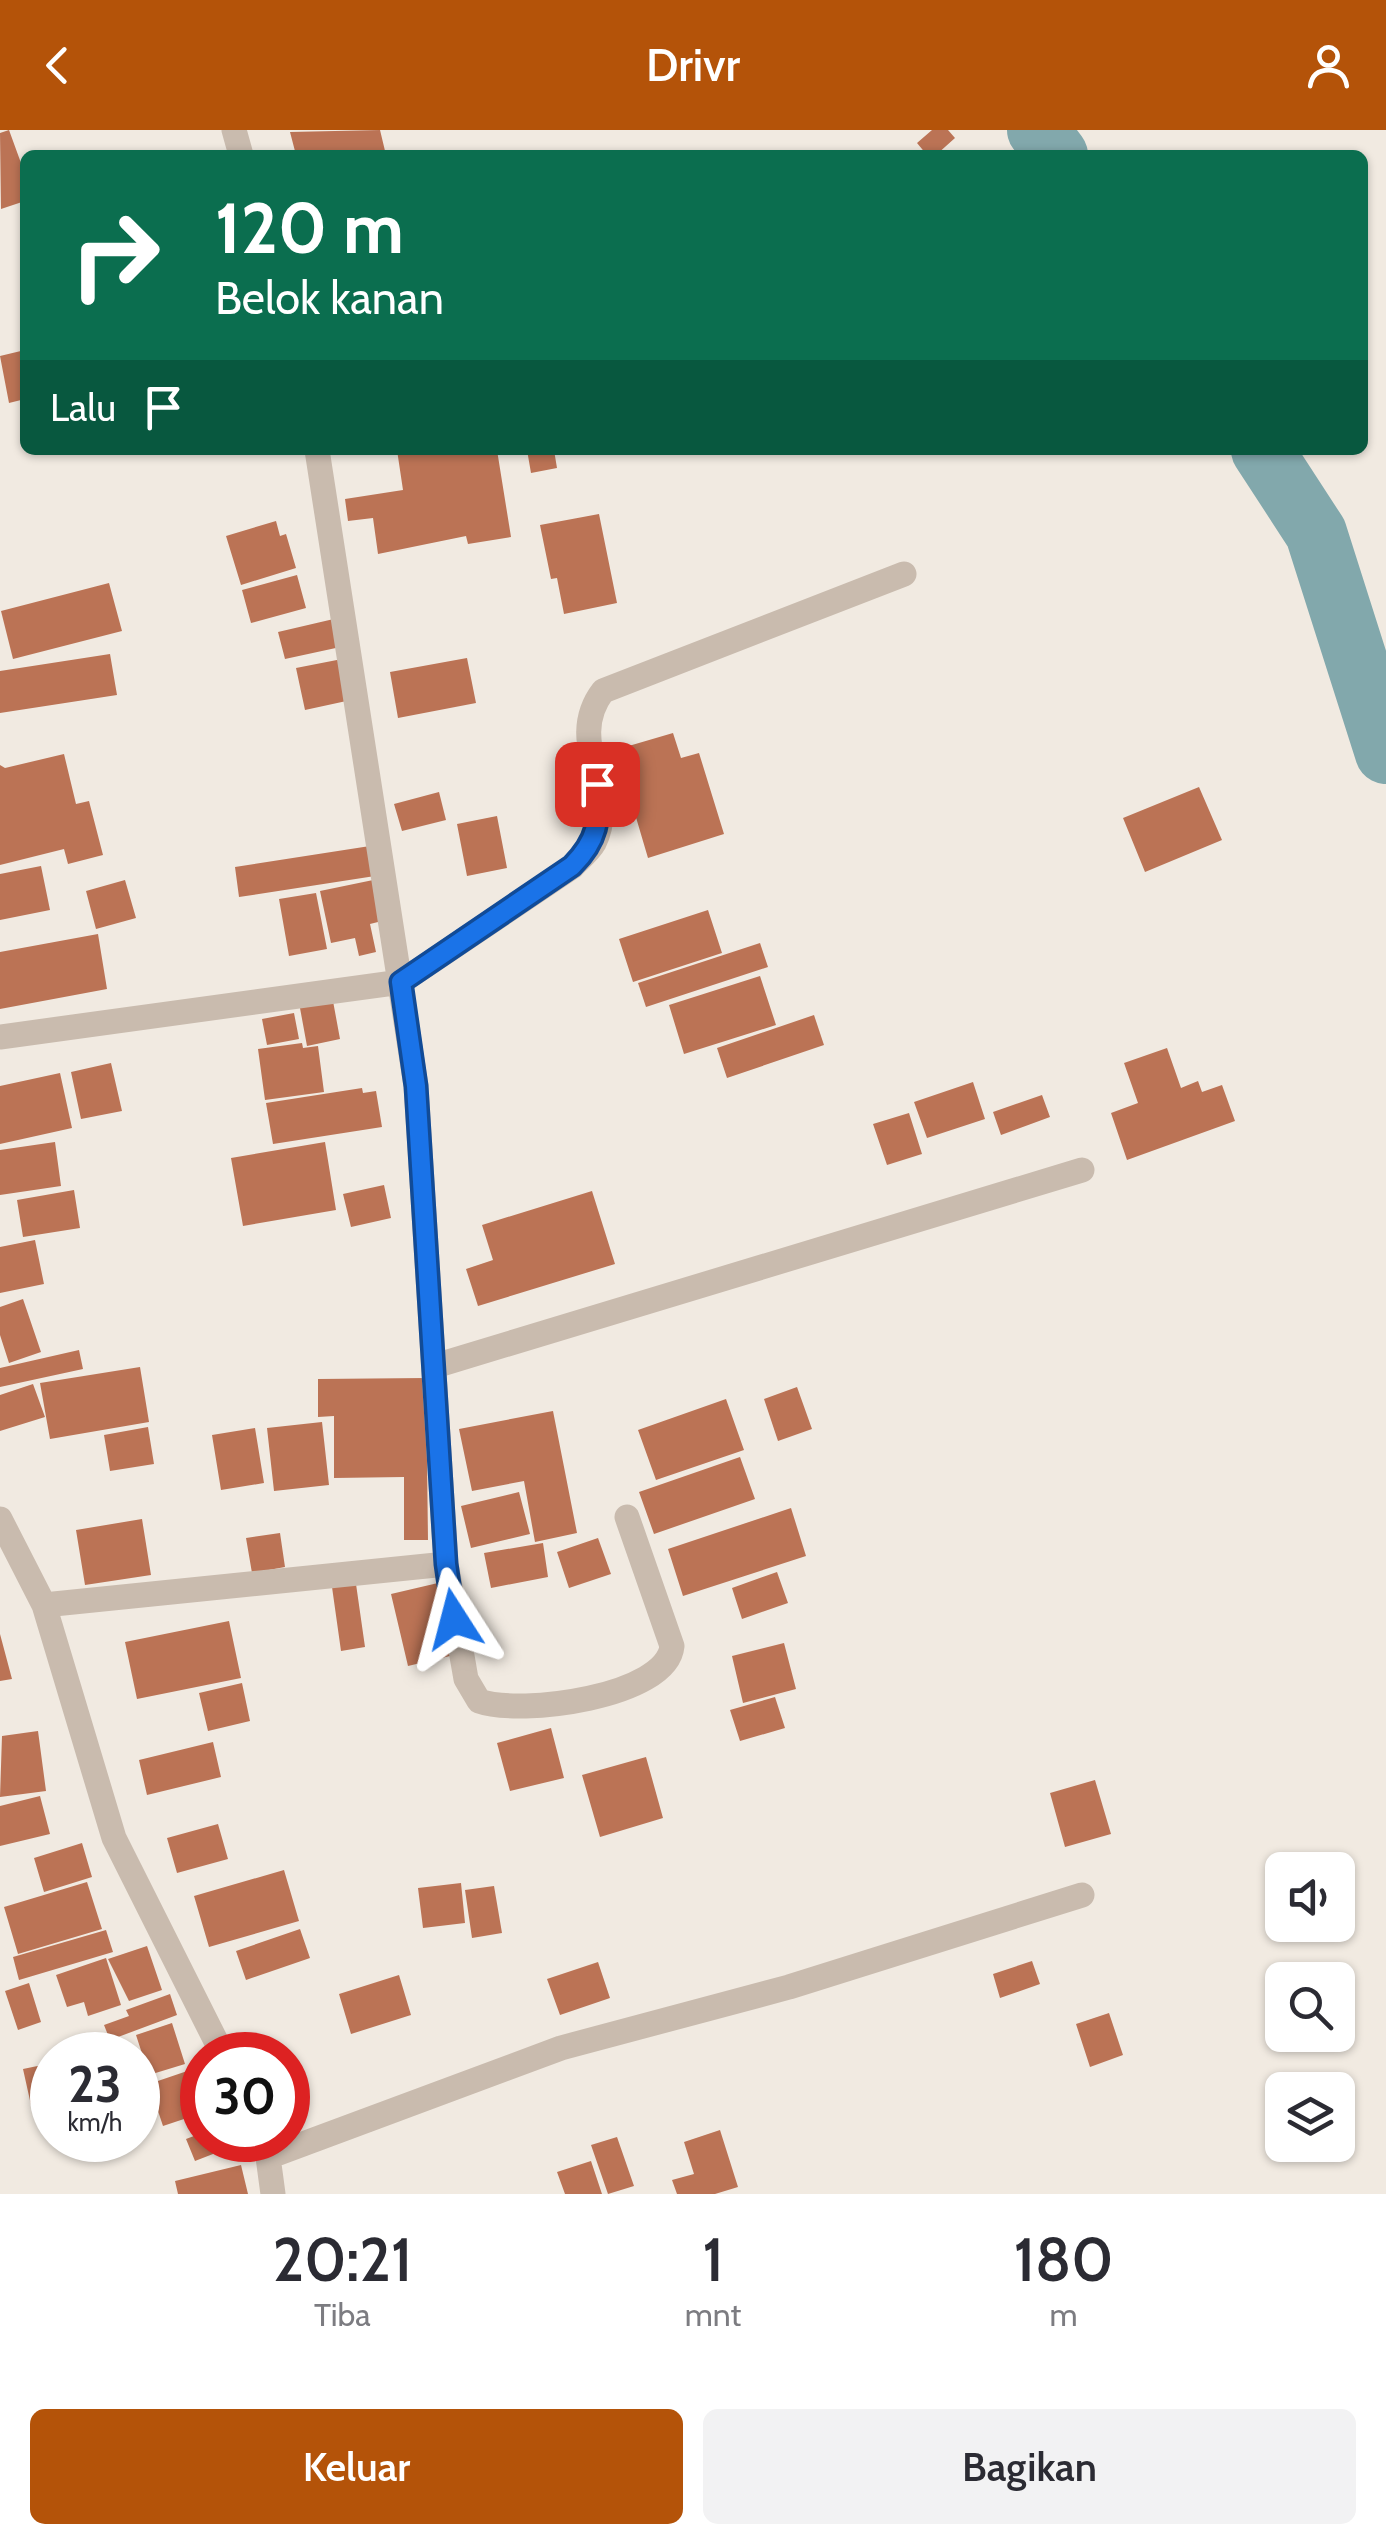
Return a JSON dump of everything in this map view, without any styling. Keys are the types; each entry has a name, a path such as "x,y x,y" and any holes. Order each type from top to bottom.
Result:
{"street":[{"path":"318,455 416,1086 446,1564 466,1679 479,1700 523,1710 557,1706 650,1677 665,1668 672,1646 627,1517"},
{"path":"0,1037 401,982 572,866 594,844 600,815 586,738 589,709 602,691 904,574"},
{"path":"435,1366 1082,1170"},
{"path":"0,1518 44,1605 114,1838 211,2032"},
{"path":"44,1605 446,1564"},
{"path":"310,2133 561,2048 788,1987 1082,1895"},
{"path":"267,2162 273,2194"}],"building":[{"path":"9,130 20,160 20,203 1,209 0,133"},
{"path":"380,130 385,150 295,150 290,132"},
{"path":"932,130 948,130 955,138 942,150 923,150 917,143"},
{"path":"20,351 20,400 9,403 0,356"},
{"path":"398,455 498,455 511,537 468,544 466,536 378,554 373,518 348,521 345,499 403,490"},
{"path":"528,455 555,455 557,468 531,473"},
{"path":"599,514 617,603 564,614 557,578 551,579 540,525"},
{"path":"276,521 280,536 286,534 296,568 241,585 226,536"},
{"path":"297,575 306,608 251,623 242,590"},
{"path":"109,583 122,631 13,659 1,611"},
{"path":"338,618 345,646 285,659 278,632"},
{"path":"110,654 117,695 0,713 0,671"},
{"path":"467,658 476,703 398,718 390,672"},
{"path":"342,659 351,700 305,710 296,668"},
{"path":"673,733 681,758 699,753 724,834 648,858 635,814 614,820 603,782 623,776 615,750"},
{"path":"64,754 76,804 89,801 103,855 68,864 64,849 0,865 0,765 5,768"},
{"path":"1199,787 1222,840 1145,872 1123,818"},
{"path":"439,792 446,820 402,831 394,804"},
{"path":"497,816 507,868 467,876 457,824"},
{"path":"370,846 375,876 239,897 235,867"},
{"path":"41,866 50,910 0,920 0,874"},
{"path":"378,879 386,920 370,924 376,952 359,956 355,938 331,943 320,891"},
{"path":"125,880 136,918 96,929 86,891"},
{"path":"316,893 327,949 289,956 279,899"},
{"path":"708,910 722,953 633,982 619,939"},
{"path":"98,934 107,989 0,1009 0,952"},
{"path":"760,943 768,967 646,1007 638,983"},
{"path":"760,976 776,1025 684,1054 669,1005"},
{"path":"333,1001 340,1039 307,1046 300,1008"},
{"path":"294,1013 299,1039 267,1045 262,1019"},
{"path":"814,1015 824,1045 727,1078 717,1048"},
{"path":"302,1043 303,1048 318,1046 324,1092 265,1100 258,1049"},
{"path":"1167,1048 1181,1088 1198,1081 1202,1092 1222,1085 1235,1121 1127,1160 1111,1113 1138,1103 1124,1063"},
{"path":"111,1063 122,1111 81,1119 71,1072"},
{"path":"60,1073 72,1128 0,1144 0,1086"},
{"path":"973,1082 985,1119 927,1138 914,1102"},
{"path":"362,1088 363,1093 376,1091 382,1127 273,1144 266,1103"},
{"path":"1042,1095 1050,1117 1001,1135 993,1112"},
{"path":"909,1113 922,1154 887,1165 873,1124"},
{"path":"55,1142 61,1186 0,1195 0,1150"},
{"path":"325,1142 336,1210 243,1226 231,1158"},
{"path":"384,1185 391,1218 351,1227 343,1194"},
{"path":"74,1190 80,1228 23,1237 17,1200"},
{"path":"592,1191 615,1264 478,1306 466,1269 493,1260 482,1225"},
{"path":"35,1240 44,1284 0,1293 0,1247"},
{"path":"23,1299 41,1352 9,1363 0,1335 0,1307"},
{"path":"79,1350 83,1369 0,1387 0,1368"},
{"path":"140,1367 149,1422 50,1439 40,1383"},
{"path":"426,1378 428,1540 404,1540 404,1477 334,1478 334,1416 318,1417 318,1379"},
{"path":"33,1384 45,1417 0,1431 0,1395"},
{"path":"797,1387 812,1429 778,1441 764,1399"},
{"path":"726,1399 744,1450 656,1480 638,1430"},
{"path":"553,1411 577,1533 535,1542 524,1481 472,1491 459,1429"},
{"path":"322,1422 329,1485 274,1491 267,1428"},
{"path":"148,1427 154,1464 110,1471 104,1435"},
{"path":"255,1428 264,1483 221,1490 212,1435"},
{"path":"740,1457 755,1499 654,1534 639,1492"},
{"path":"519,1492 530,1534 471,1548 461,1506"},
{"path":"791,1508 806,1556 683,1596 668,1549"},
{"path":"142,1519 151,1575 85,1585 76,1530"},
{"path":"280,1533 285,1567 252,1573 246,1538"},
{"path":"598,1538 611,1574 569,1588 557,1552"},
{"path":"543,1543 548,1577 491,1588 484,1553"},
{"path":"777,1572 788,1603 742,1619 732,1588"},
{"path":"438,1583 454,1655 408,1666 391,1594"},
{"path":"356,1584 365,1647 341,1651 332,1587"},
{"path":"229,1621 241,1678 137,1699 125,1642"},
{"path":"0,1634 12,1679 0,1681"},
{"path":"784,1643 796,1689 743,1703 732,1656"},
{"path":"242,1683 250,1721 208,1731 199,1693"},
{"path":"775,1697 785,1728 740,1741 730,1710"},
{"path":"551,1728 564,1778 510,1791 497,1743"},
{"path":"38,1731 46,1791 0,1797 2,1736"},
{"path":"213,1742 221,1777 147,1795 139,1760"},
{"path":"646,1757 663,1818 600,1837 582,1775"},
{"path":"1095,1780 1111,1834 1065,1847 1050,1793"},
{"path":"40,1796 50,1834 0,1846 0,1806"},
{"path":"218,1824 228,1859 177,1873 167,1838"},
{"path":"82,1843 92,1877 44,1892 34,1858"},
{"path":"284,1870 299,1921 209,1947 194,1896"},
{"path":"87,1882 102,1929 18,1954 4,1907"},
{"path":"461,1883 465,1923 423,1928 418,1888"},
{"path":"494,1886 502,1933 472,1938 465,1890"},
{"path":"300,1929 310,1958 246,1980 236,1951"},
{"path":"106,1930 113,1952 19,1980 13,1957"},
{"path":"147,1946 162,1990 129,2001 108,1959"},
{"path":"106,1958 121,2005 88,2016 84,2002 67,2007 56,1975"},
{"path":"1032,1961 1040,1984 1000,1998 993,1974"},
{"path":"598,1962 610,1998 560,2015 547,1979"},
{"path":"399,1975 411,2015 351,2034 339,1994"},
{"path":"29,1983 41,2022 18,2030 5,1991"},
{"path":"170,1994 177,2015 131,2032 107,2032 104,2025 129,2016 126,2010"},
{"path":"1109,2013 1123,2055 1090,2067 1076,2024"},
{"path":"172,2023 180,2048 180,2066 160,2072 160,2032 145,2032"},
{"path":"30,2068 30,2100 23,2069"},
{"path":"180,2073 180,2120 163,2126 160,2117 160,2080"},
{"path":"720,2130 738,2187 715,2194 677,2194 672,2180 694,2174 684,2142"},
{"path":"617,2137 634,2186 608,2194 591,2145"},
{"path":"591,2161 602,2194 565,2194 557,2172"},
{"path":"241,2165 248,2194 178,2194 175,2181"}],"waterway":[{"path":"1038,130 1053,150"},
{"path":"1265,455 1316,533 1386,753"}],"route":[{"path":"454,1619 446,1564 416,1086 401,982 572,866 594,844 600,815 597,784"}]}
